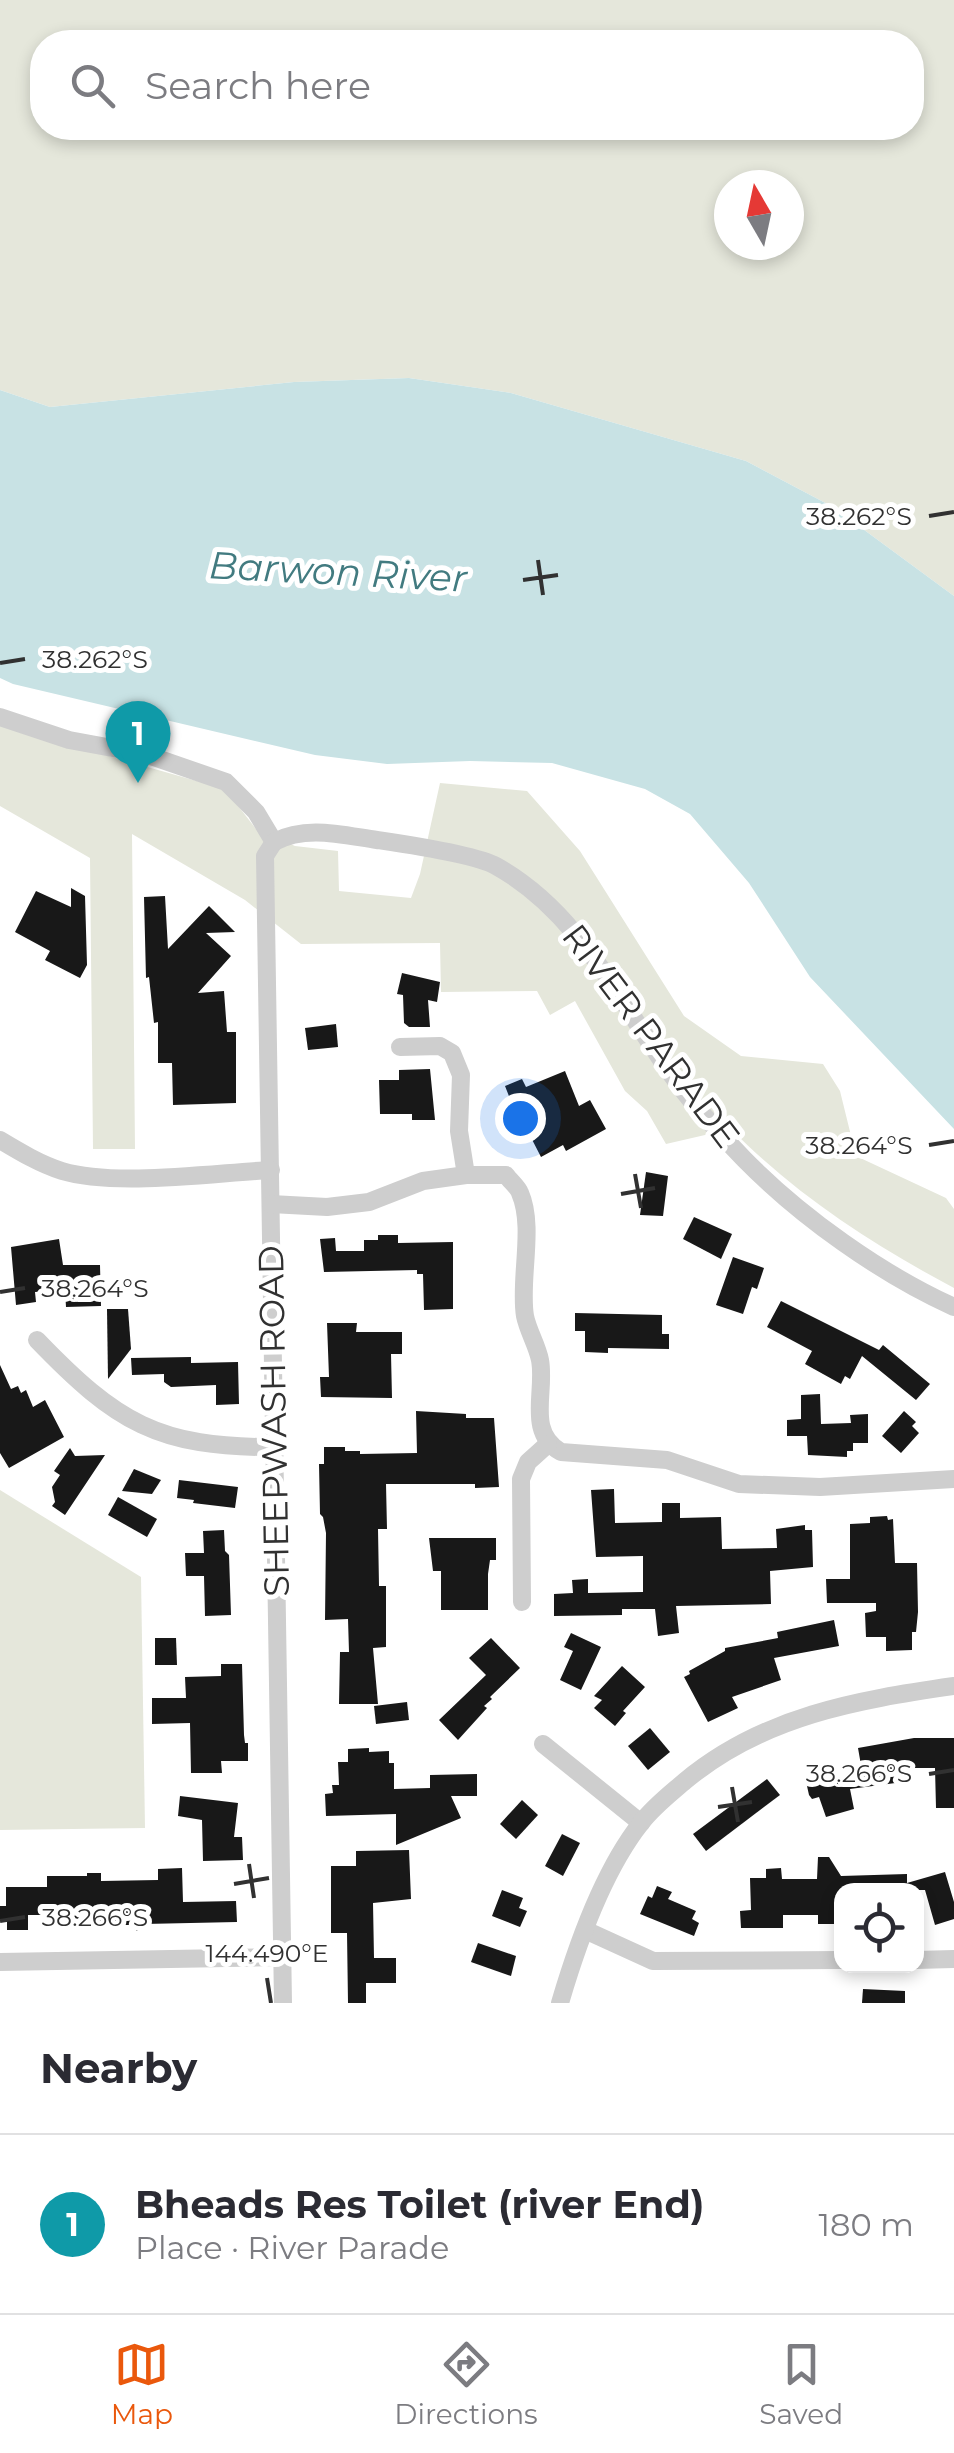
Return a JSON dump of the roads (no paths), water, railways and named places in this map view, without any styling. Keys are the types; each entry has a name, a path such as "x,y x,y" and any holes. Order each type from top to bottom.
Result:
{"street":[{"path":"0,717 69,740 145,754 226,782 256,812 274,842"},
{"name":"RIVER PARADE","path":"274,842 291,833 322,833 402,844 492,864 544,899 590,949 679,1086 747,1162 864,1257 908,1286 954,1308"},
{"name":"SHEEPWASH ROAD","path":"274,842 265,856 283,2003"},
{"path":"400,1047 440,1046 452,1053 460,1076 459,1131 466,1174"},
{"path":"0,1140 29,1158 64,1172 111,1178 270,1170"},
{"path":"271,1204 326,1207 369,1202 423,1181 466,1174 506,1176 520,1193 524,1220 525,1317 540,1362 540,1410 548,1444 561,1452 667,1460 739,1484 820,1487 954,1479"},
{"path":"37,1340 88,1391 136,1422 174,1438 209,1445 274,1447"},
{"path":"522,1602 520,1479 528,1462 548,1444"},
{"path":"560,2003 600,1895 641,1823 704,1765 751,1737 807,1714 883,1696 954,1686"},
{"path":"544,1744 641,1823"},
{"path":"585,1930 654,1962 834,1960"},
{"path":"0,1962 282,1958"},
{"path":"924,1960 954,1960"}],"water":[{"name":"Barwon River","path":"409,378 511,393 746,461 833,507 954,596 954,1129 810,977 749,883 690,814 645,789 552,763 387,764 315,755 0,678 0,390 50,407 294,382"}],"place":[{"name":"Bheads Res Toilet (river End)","path":"138,783"}]}
